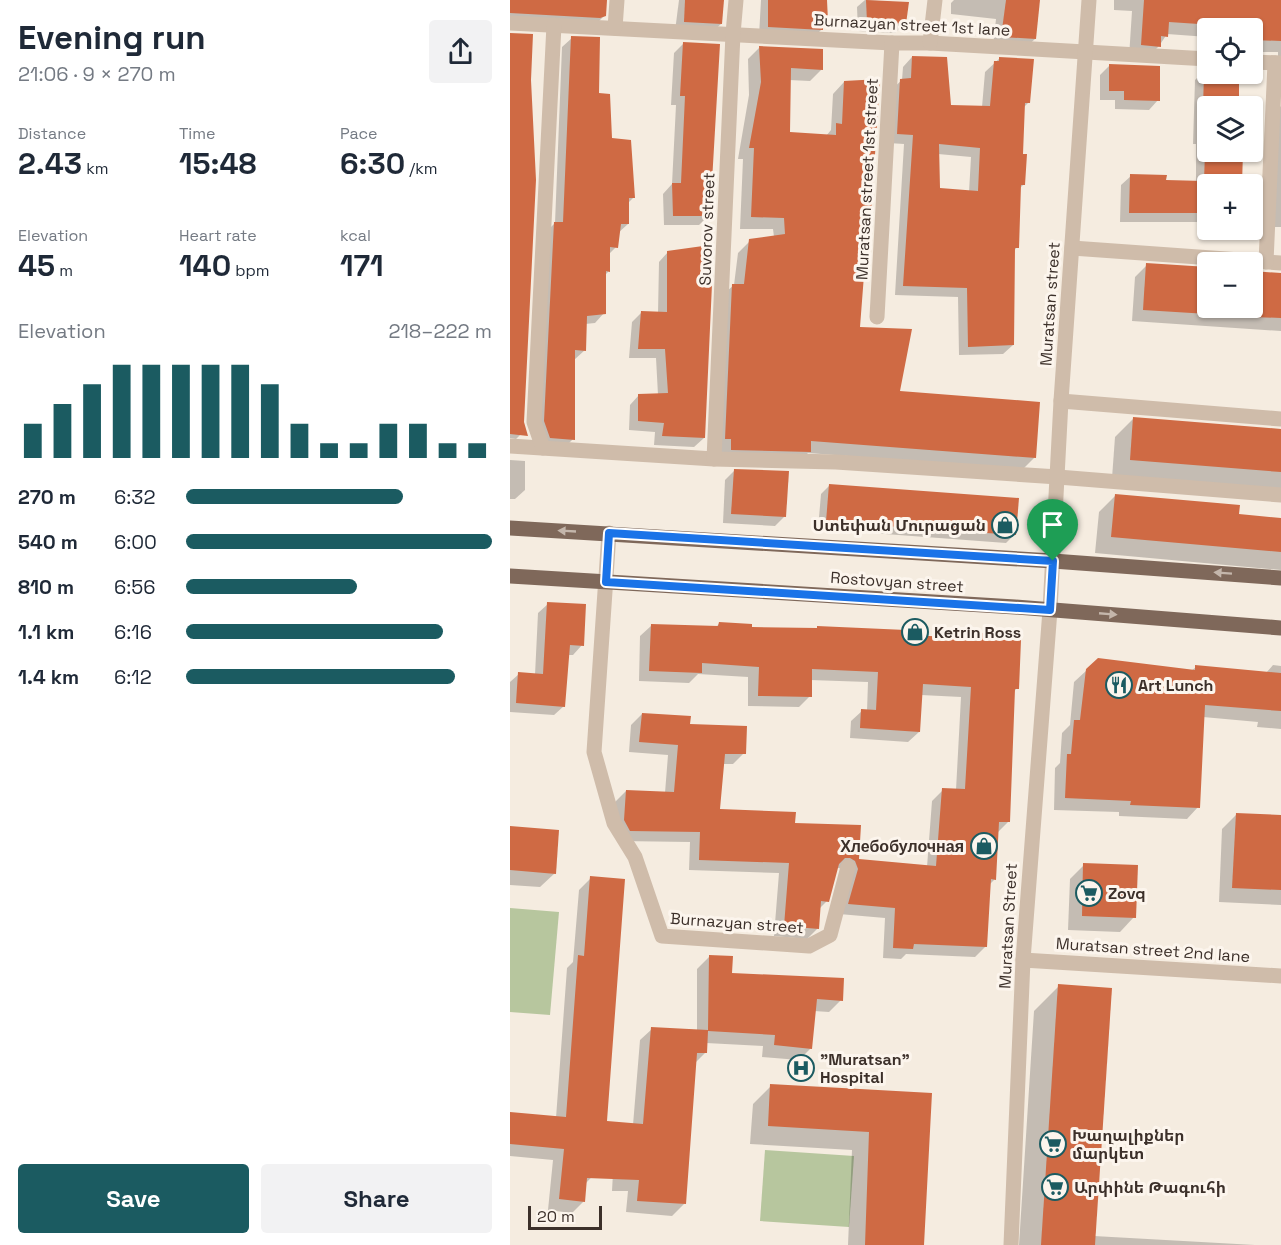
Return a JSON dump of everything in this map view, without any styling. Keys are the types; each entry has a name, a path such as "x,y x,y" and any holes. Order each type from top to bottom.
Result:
{"main road":[{"name":"Rostovyan street","path":"510,528 1053,561 1281,578"},
{"name":"Rostovyan street","path":"510,576 1050,610 1281,628"}],"street":[{"path":"615,28 617,0"},
{"name":"Suvorov street","path":"714,459 736,0"},
{"path":"930,43 934,0"},
{"name":"Muratsan street","path":"1050,610 1061,401 1089,0"},
{"name":"Burnazyan street 1st lane","path":"510,23 1197,58"},
{"path":"543,448 534,422 554,25"},
{"name":"Muratsan street 1st street","path":"877,316 892,43"},
{"path":"1072,248 1274,263 1278,63 1263,62"},
{"path":"1061,401 1281,418"},
{"path":"510,446 714,459 836,462 1281,495"},
{"name":"Burnazyan street","path":"609,533 594,752 614,823 635,857 662,936 809,946 830,935 848,867"},
{"name":"Muratsan Street","path":"1011,1245 1023,960 1050,610"},
{"name":"Muratsan street 2nd lane","path":"1023,960 1281,976"}],"green space":[{"path":"510,908 559,912 550,1015 510,1012"},
{"path":"765,1150 854,1156 849,1227 760,1221"}],"building":[{"path":"510,0 607,0 606,16 600,18 510,13"},
{"path":"685,0 724,0 722,24 684,22"},
{"path":"768,0 827,0 828,21 823,21 823,30 768,27"},
{"path":"866,0 909,2 906,24 867,22"},
{"path":"1006,0 1040,0 1036,39 1001,37"},
{"path":"1144,0 1281,0 1281,41 1263,40 1263,18 1197,18 1197,24 1169,22 1168,37 1161,36 1161,47 1141,45"},
{"path":"510,33 533,34 531,80 536,180 524,422 528,436 510,434"},
{"path":"571,36 600,37 599,93 610,94 612,138 631,140 635,198 629,198 629,224 621,224 618,248 610,247 610,272 606,271 606,314 587,316 586,351 575,350 575,440 550,438 544,421 554,222 563,222"},
{"path":"683,42 720,44 710,216 673,216 672,183 681,183 685,96 680,96"},
{"path":"759,46 823,49 823,70 791,68 790,132 836,135 836,123 842,124 844,81 880,79 867,275 864,275 860,327 912,329 900,391 1040,402 1036,458 811,441 811,452 731,450 731,439 725,439 732,284 744,284 749,239 785,234 784,218 751,217 754,148 749,148 761,82"},
{"path":"912,56 947,57 951,105 990,106 994,61 999,61 999,57 1034,59 1030,103 1025,103 1023,154 1027,154 1025,185 1021,185 1019,248 1015,248 1014,345 968,347 967,288 903,286 913,135 897,134 900,79 911,78","holes":["939,144 980,148 978,191 940,188"]},
{"path":"1109,64 1160,66 1160,101 1124,100 1124,91 1109,91"},
{"path":"1204,84 1239,84 1239,96 1203,96"},
{"path":"1205,162 1243,162 1242,174 1204,174"},
{"path":"1130,174 1167,175 1166,180 1197,181 1197,213 1129,213"},
{"path":"703,246 703,284 712,284 705,438 662,436 664,423 638,421 638,394 668,393 665,349 638,349 641,311 667,312 667,251"},
{"path":"1146,263 1197,266 1197,313 1143,310"},
{"path":"1263,272 1281,273 1281,318 1263,317"},
{"path":"1133,417 1281,429 1281,472 1130,460"},
{"path":"734,469 789,471 786,517 731,514"},
{"path":"829,484 1019,498 1016,535 826,522"},
{"path":"1115,494 1240,505 1239,514 1281,518 1281,552 1111,537"},
{"path":"547,602 586,604 584,646 570,645 565,707 516,703 518,672 543,674"},
{"path":"719,622 752,624 752,627 817,628 817,626 906,630 906,635 952,637 952,631 984,633 984,639 1021,640 1019,689 1015,689 1010,822 999,822 996,880 991,879 987,947 914,944 913,949 893,948 895,908 848,904 858,869 855,861 850,858 845,858 839,864 829,902 821,901 819,929 784,926 789,863 699,860 700,832 630,831 624,820 626,790 674,792 678,745 639,742 642,713 691,716 690,724 747,726 746,754 725,754 720,809 796,812 795,823 861,825 859,859 936,866 942,788 965,789 971,687 923,684 920,732 860,728 861,709 876,710 878,672 812,669 812,697 758,696 759,667 702,663 702,673 649,671 651,624 718,626"},
{"path":"1098,658 1195,670 1195,665 1281,673 1281,711 1205,705 1200,808 1130,805 1131,801 1065,798 1067,754 1071,754 1074,720 1080,720 1086,669"},
{"path":"1236,813 1281,815 1281,890 1232,888"},
{"path":"510,826 559,830 556,874 510,870"},
{"path":"1083,863 1138,865 1136,918 1082,916"},
{"path":"590,876 625,879 607,1121 643,1124 651,1027 708,1030 709,955 733,956 732,973 844,978 843,1001 817,999 812,1049 774,1045 775,1035 708,1031 707,1053 697,1053 686,1204 637,1201 639,1180 587,1178 585,1202 559,1199 564,1149 510,1144 510,1112 566,1117 578,955 584,956"},
{"path":"1058,984 1112,988 1095,1245 1041,1245"},
{"path":"770,1084 932,1093 924,1245 865,1245 869,1132 768,1126"}],"place":[{"name":"Ստեփան Մուրացան","path":"1005,525"},
{"name":"Ketrin Ross","path":"915,632"},
{"name":"Art Lunch","path":"1119,685"},
{"name":"Хлебобулочная","path":"984,846"},
{"name":"Zovq","path":"1089,893"},
{"name":"\"Muratsan\" Hospital","path":"801,1068"},
{"name":"Խաղալիքներ մարկետ","path":"1053,1144"},
{"name":"Արփինե Թագուհի","path":"1055,1187"}],"route":[{"path":"609,533 1053,561 1050,610 606,582 609,533"}]}
